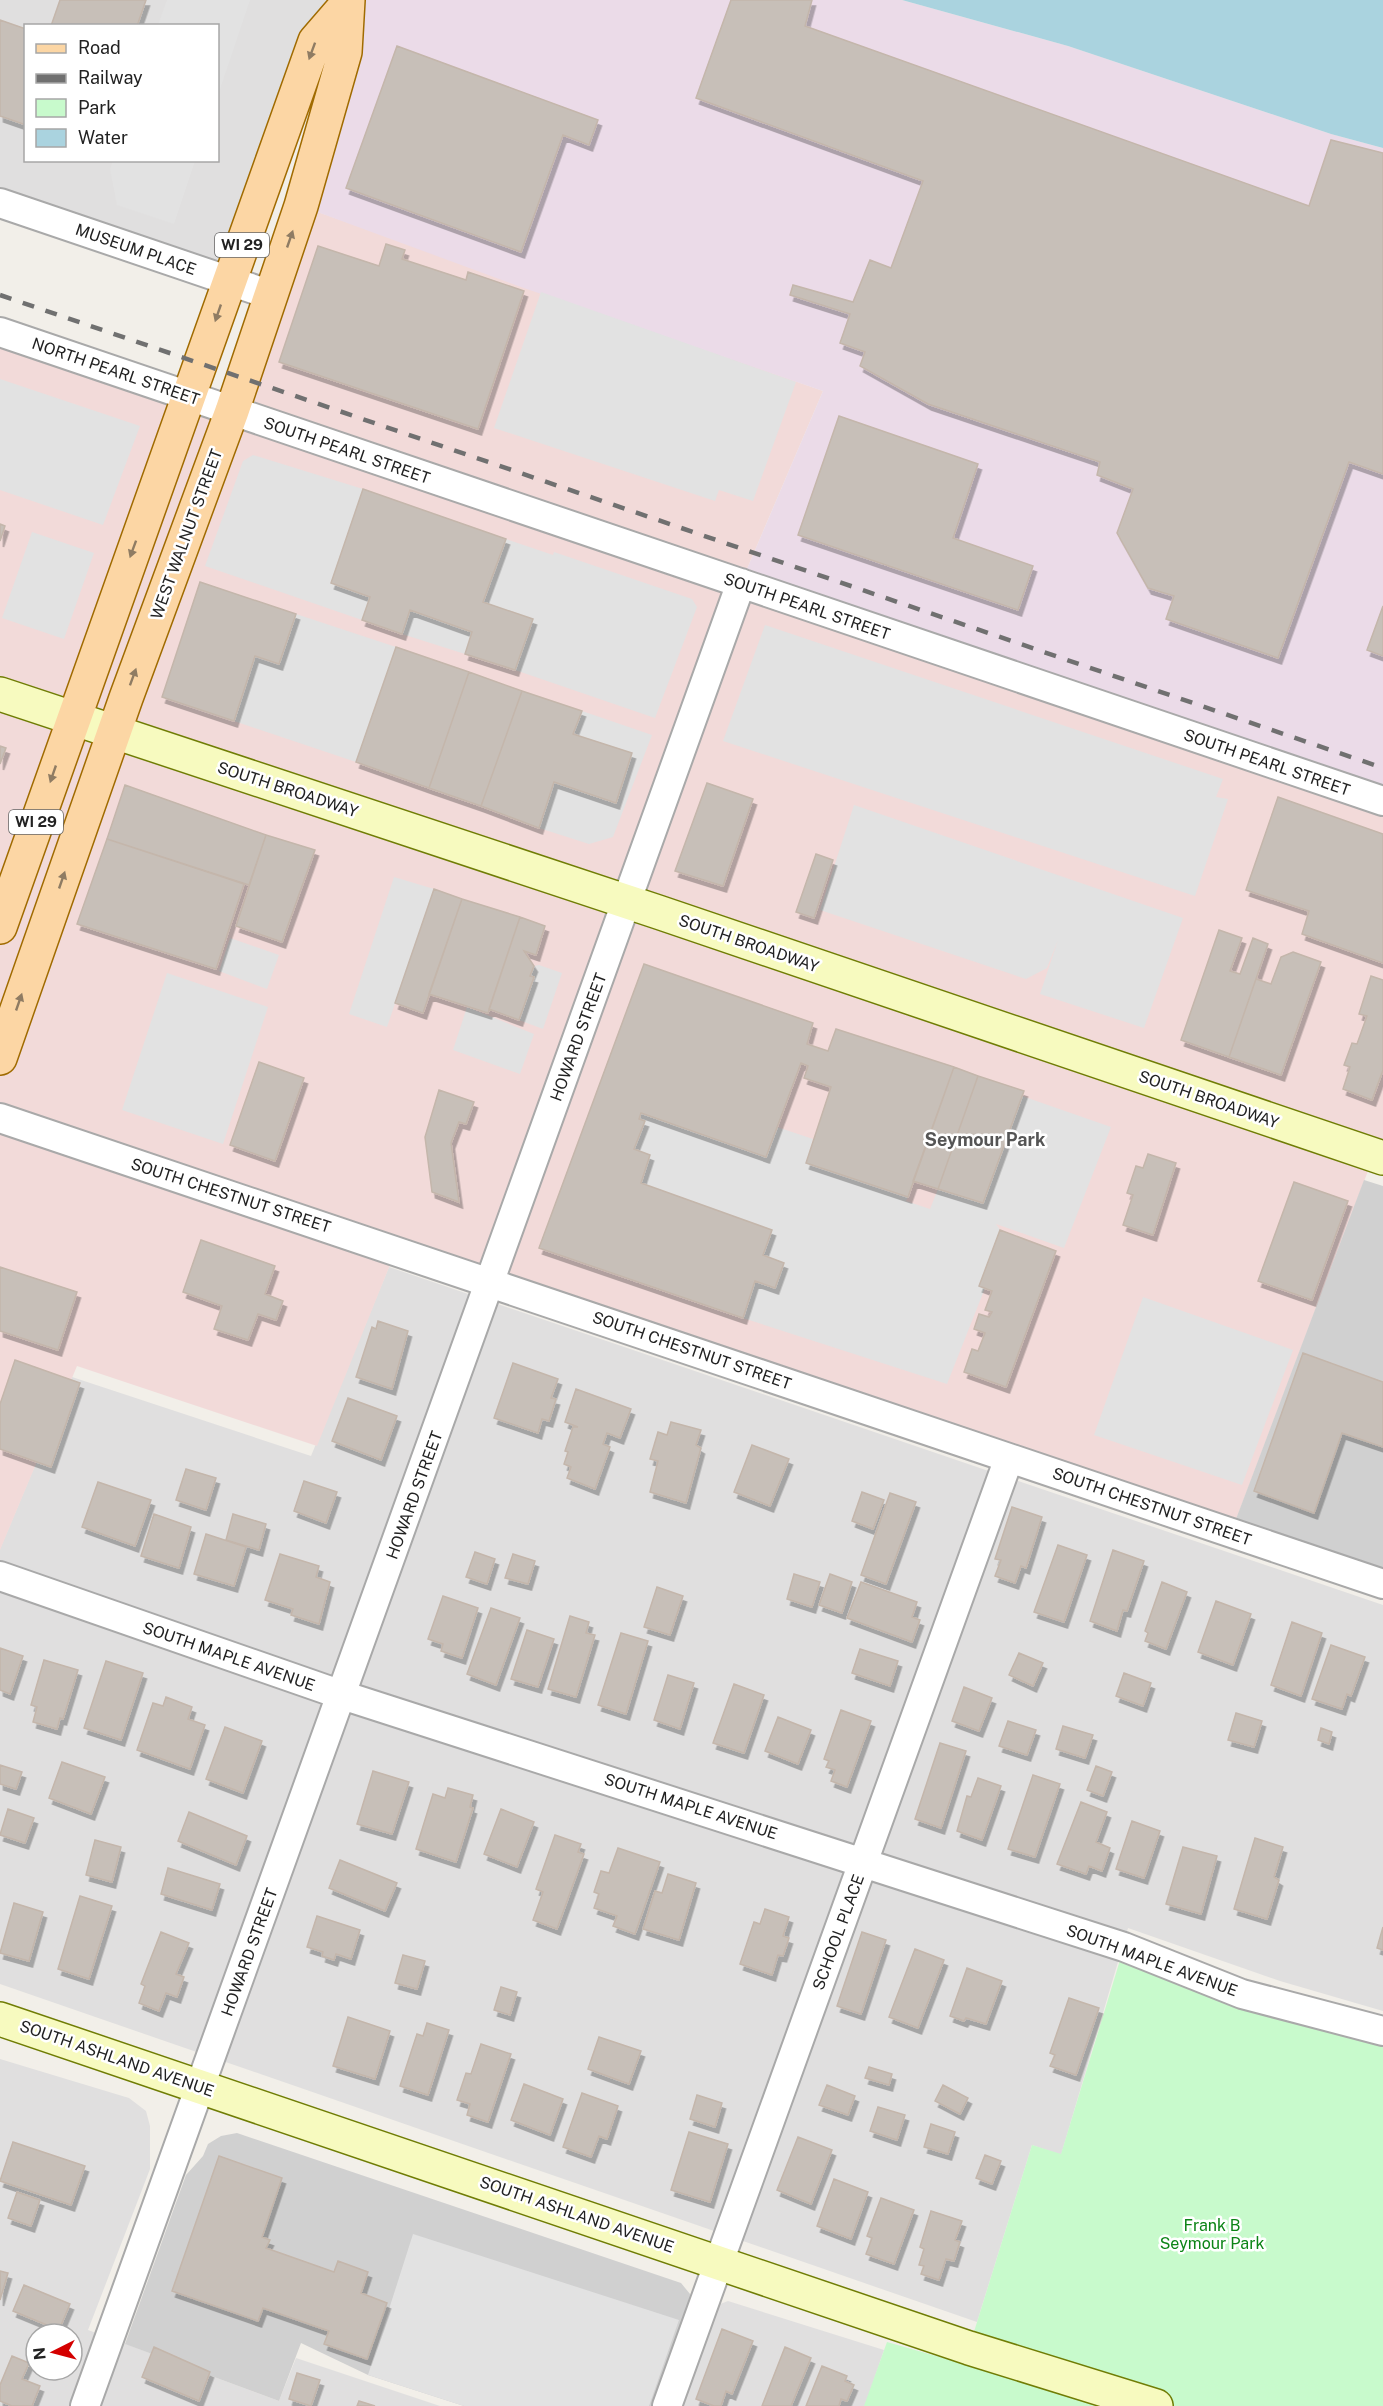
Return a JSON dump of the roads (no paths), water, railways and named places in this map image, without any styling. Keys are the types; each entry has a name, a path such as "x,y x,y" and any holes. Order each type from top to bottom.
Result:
{"main road":[{"name":"WEST WALNUT STREET","path":"0,927 72,718 315,41 347,2"},
{"name":"WEST WALNUT STREET","path":"0,1058 113,732 232,411 301,206 345,52 347,2"}],"street":[{"name":"MUSEUM PLACE","path":"0,203 271,295"},
{"name":"NORTH PEARL STREET","path":"0,332 232,411"},
{"name":"SOUTH PEARL STREET","path":"232,411 1383,801"},
{"name":"HOWARD STREET","path":"85,2406 741,583"},
{"name":"SOUTH BROADWAY","path":"0,694 628,901 1383,1158"},
{"name":"SOUTH CHESTNUT STREET","path":"0,1118 1383,1584"},
{"name":"SCHOOL PLACE","path":"667,2406 1009,1458"},
{"name":"SOUTH MAPLE AVENUE","path":"0,1576 342,1695 1124,1947 1242,1994 1383,2031"},
{"name":"SOUTH ASHLAND AVENUE","path":"0,2019 988,2355 1156,2406"}],"water":[{"path":"902,0 1383,0 1383,148 1331,134 1068,46"}],"railway":[{"path":"0,295 1383,768"}],"district":[{"name":"Seymour Park","path":"985,1140"}],"park label":[{"name":"Frank B Seymour Park","path":"1212,2234"}]}
